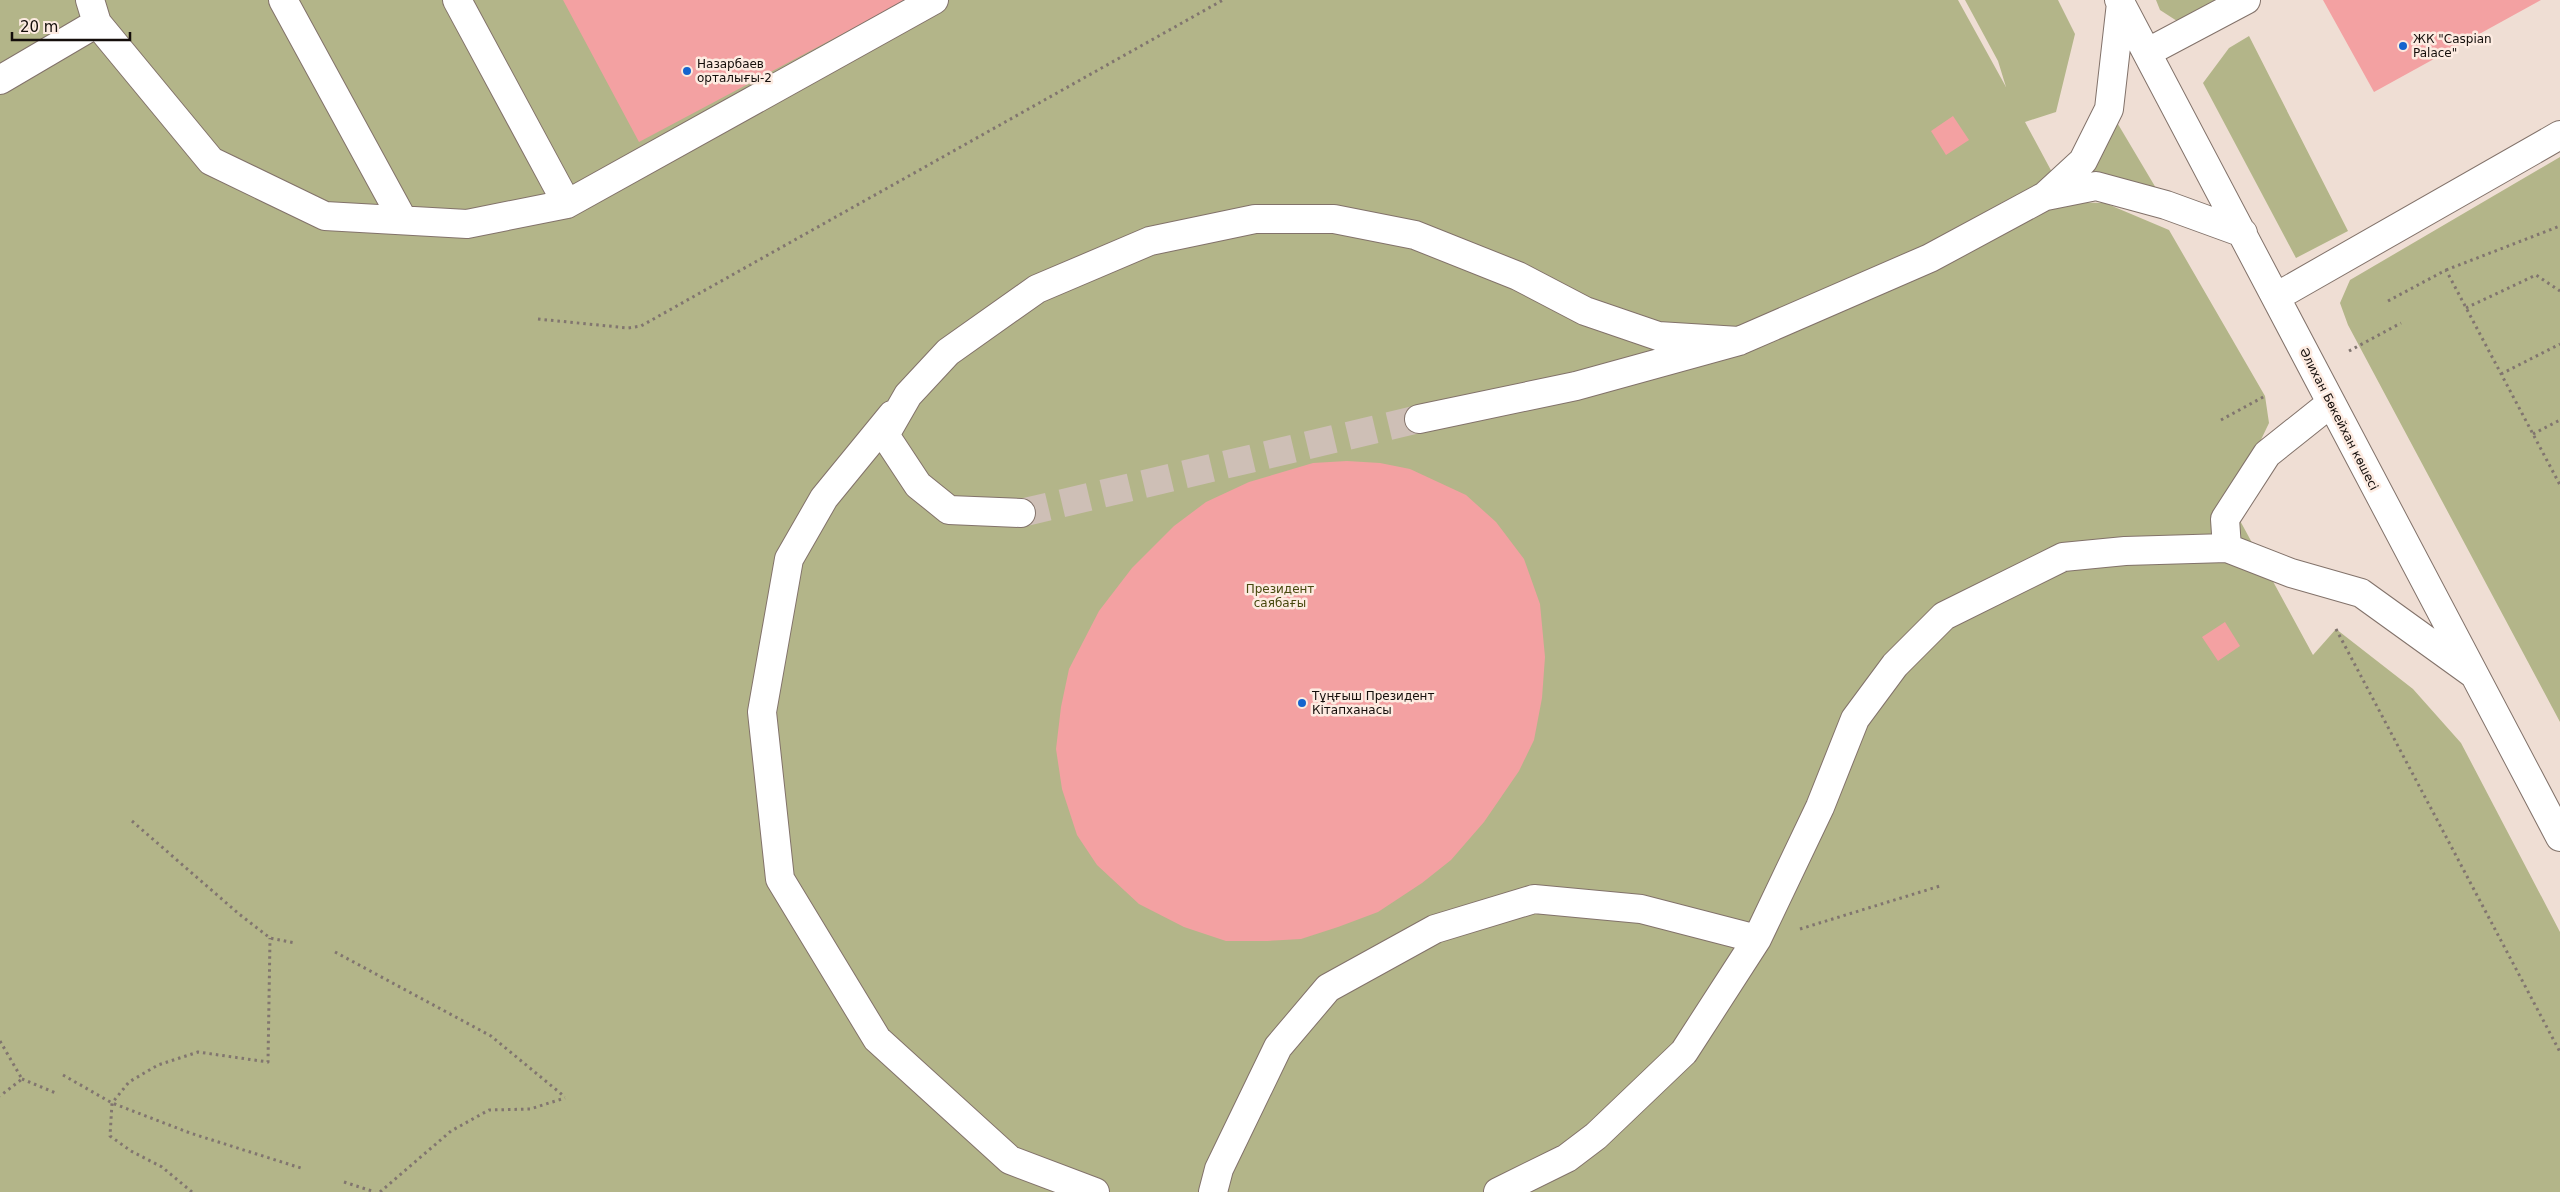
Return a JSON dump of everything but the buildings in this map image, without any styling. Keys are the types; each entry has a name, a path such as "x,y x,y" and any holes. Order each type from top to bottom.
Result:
{"street":[{"path":"282,0 403,220"},
{"path":"456,0 567,204"},
{"path":"0,80 94,11 211,161 325,216 467,224 567,204 934,0"},
{"path":"2148,52 2246,0"},
{"path":"1419,419 1576,386 1739,341 1930,258 2045,196 2083,161 2109,109 2120,1"},
{"name":"Әлихан Бөкейхан көшесі","path":"2120,1 2560,837"},
{"path":"2276,297 2560,135"},
{"path":"2045,196 2096,186 2166,205 2243,233"},
{"path":"1095,1192 1010,1160 877,1040 780,879 762,712 789,559 824,498 908,395 948,352 1037,289 1150,241 1255,219 1334,219 1415,235 1518,276 1584,311 1658,336 1739,341"},
{"path":"908,395 885,435 918,485 949,510 1021,513"},
{"path":"2226,548 2225,519 2267,454 2331,403"},
{"path":"1498,1192 1567,1158 1596,1136 1684,1052 1757,939 1820,807 1855,719 1895,665 1944,616 2063,557 2125,551 2226,548 2290,572 2361,593 2472,673"},
{"path":"1214,1192 1219,1169 1278,1047 1328,988 1435,929 1534,899 1641,909 1757,939"}],"path":[{"path":"538,319 628,328 640,326 1223,0"},
{"path":"2388,301 2446,270 2560,226"},
{"path":"2446,270 2560,485"},
{"path":"2466,308 2536,275 2560,291"},
{"path":"2349,351 2401,323"},
{"path":"2501,374 2560,344"},
{"path":"2221,420 2265,396"},
{"path":"2533,434 2560,420"},
{"path":"2336,629 2560,1052"},
{"path":"132,821 238,914 270,938 295,943"},
{"path":"1757,939 1807,928 1940,886"},
{"path":"192,1192 162,1167 131,1151 110,1136 112,1103 129,1082 158,1065 198,1052 268,1062 270,938"},
{"path":"335,952 491,1036 565,1098 530,1109 488,1110 451,1131 380,1192"},
{"path":"0,1041 22,1079 58,1094"},
{"path":"63,1075 112,1103 190,1133 304,1169"},
{"path":"0,1096 22,1079"},
{"path":"344,1182 376,1192"}],"green space":[{"name":"Президент саябағы","path":"0,0 1958,0 2006,87 1998,61 1965,0 2058,0 2075,34 2056,112 2025,122 2068,202 2105,203 2169,230 2265,396 2269,423 2247,469 2225,493 2313,655 2336,629 2413,689 2461,743 2560,932 2560,1192 0,1192"},
{"path":"2156,0 2216,0 2177,21 2160,10"},
{"path":"2249,36 2348,231 2296,258 2203,83 2229,48"},
{"path":"2109,109 2166,205 2096,186 2083,161"},
{"path":"2560,157 2560,722 2348,325 2340,303 2350,280"}],"tunnel":[{"path":"1021,513 1419,419"}],"place":[{"name":"ЖК \"Caspian Palace\"","path":"2403,46"},
{"name":"Назарбаев орталығы-2","path":"687,71"},
{"name":"Тұңғыш Президент Кітапханасы","path":"1302,703"}]}
